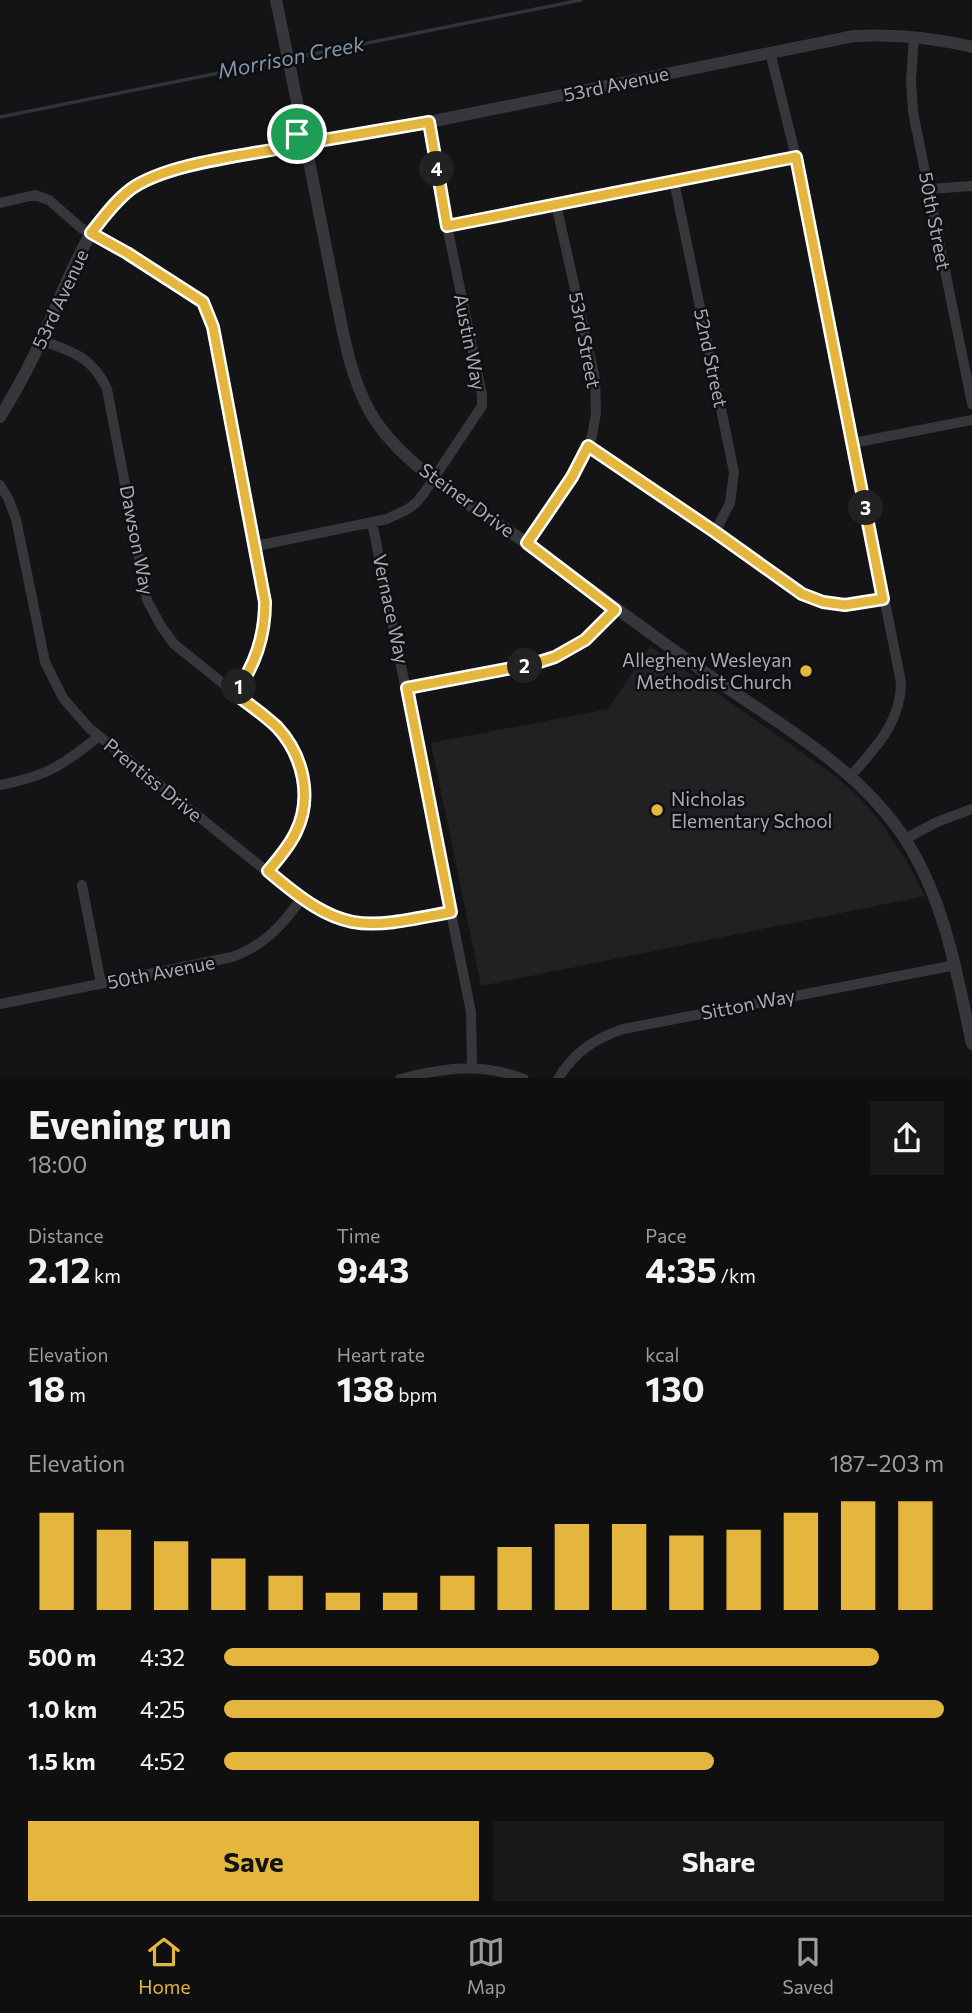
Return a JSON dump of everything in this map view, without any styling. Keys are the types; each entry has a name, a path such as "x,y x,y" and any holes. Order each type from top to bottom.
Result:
{"street":[{"path":"276,0 303,131"},
{"name":"53rd Avenue","path":"318,141 429,122 854,36 915,37 972,47"},
{"name":"50th Street","path":"915,37 912,97 972,404"},
{"path":"769,52 796,157 883,599 900,671 900,705 886,735 850,777"},
{"name":"Austin Way","path":"256,546 398,514 417,502 482,406 429,122"},
{"path":"303,131 315,135 318,141 317,148 308,156 296,152 293,146 295,137 303,131"},
{"name":"53rd Avenue","path":"0,417 41,340 91,233 124,194 156,176 180,169 293,146"},
{"name":"Steiner Drive","path":"308,156 346,345 357,383 371,414 388,436 433,478 527,543 615,610 830,760 867,791 905,839 937,904 956,965 972,1044"},
{"path":"447,226 796,157"},
{"name":"52nd Street","path":"674,181 732,460 733,493 715,532"},
{"path":"929,189 972,186"},
{"path":"0,203 35,195 49,200 81,228 127,253 206,306 213,327 265,602 265,624 260,646 252,666 235,694"},
{"name":"53rd Street","path":"527,543 572,477 588,446 596,413 595,379 556,204"},
{"name":"Dawson Way","path":"41,340 88,361 102,379 110,400 147,600 161,626 174,644 279,730 297,758 304,782 304,806 298,830 268,871"},
{"path":"853,443 972,420"},
{"path":"588,446 715,532 792,589 812,599 845,605 883,599"},
{"name":"Prentiss Drive","path":"0,485 16,519 42,650 50,675 71,709 99,736 301,899 338,919 366,925 393,923 451,912"},
{"name":"Vernace Way","path":"372,522 471,1012 472,1068"},
{"path":"407,688 533,664 555,657 585,640 615,610"},
{"path":"0,785 48,772 78,755 99,736"},
{"path":"905,839 937,822 972,809"},
{"path":"82,885 102,984"},
{"name":"50th Avenue","path":"0,1004 221,960 243,953 272,934 301,899"},
{"name":"Sitton Way","path":"559,1078 579,1052 600,1038 623,1029 956,965"},
{"path":"404,1078 439,1069 472,1068 502,1071 521,1078"}],"shaded area":[{"name":"Nicholas Elementary School","path":"650,646 834,775 857,795 883,825 925,896 481,986 431,743 608,709"}],"waterway":[{"name":"Morrison Creek","path":"0,117 581,0"}],"place":[{"name":"Allegheny Wesleyan Methodist Church","path":"806,671"},
{"name":"Nicholas Elementary School","path":"657,810"}],"route":[{"path":"429,122 447,226 796,157 883,599 845,605 812,599 792,589 715,532 588,446 572,477 527,543 615,610 585,640 555,657 533,664 407,688 451,912 382,925 349,922 328,915 301,899 268,871 298,830 304,806 304,782 297,758 279,730 235,694 247,676 260,646 265,624 265,602 210,315 203,302 91,233 124,194 156,176 293,146 297,134 310,132 318,141 429,122"}]}
